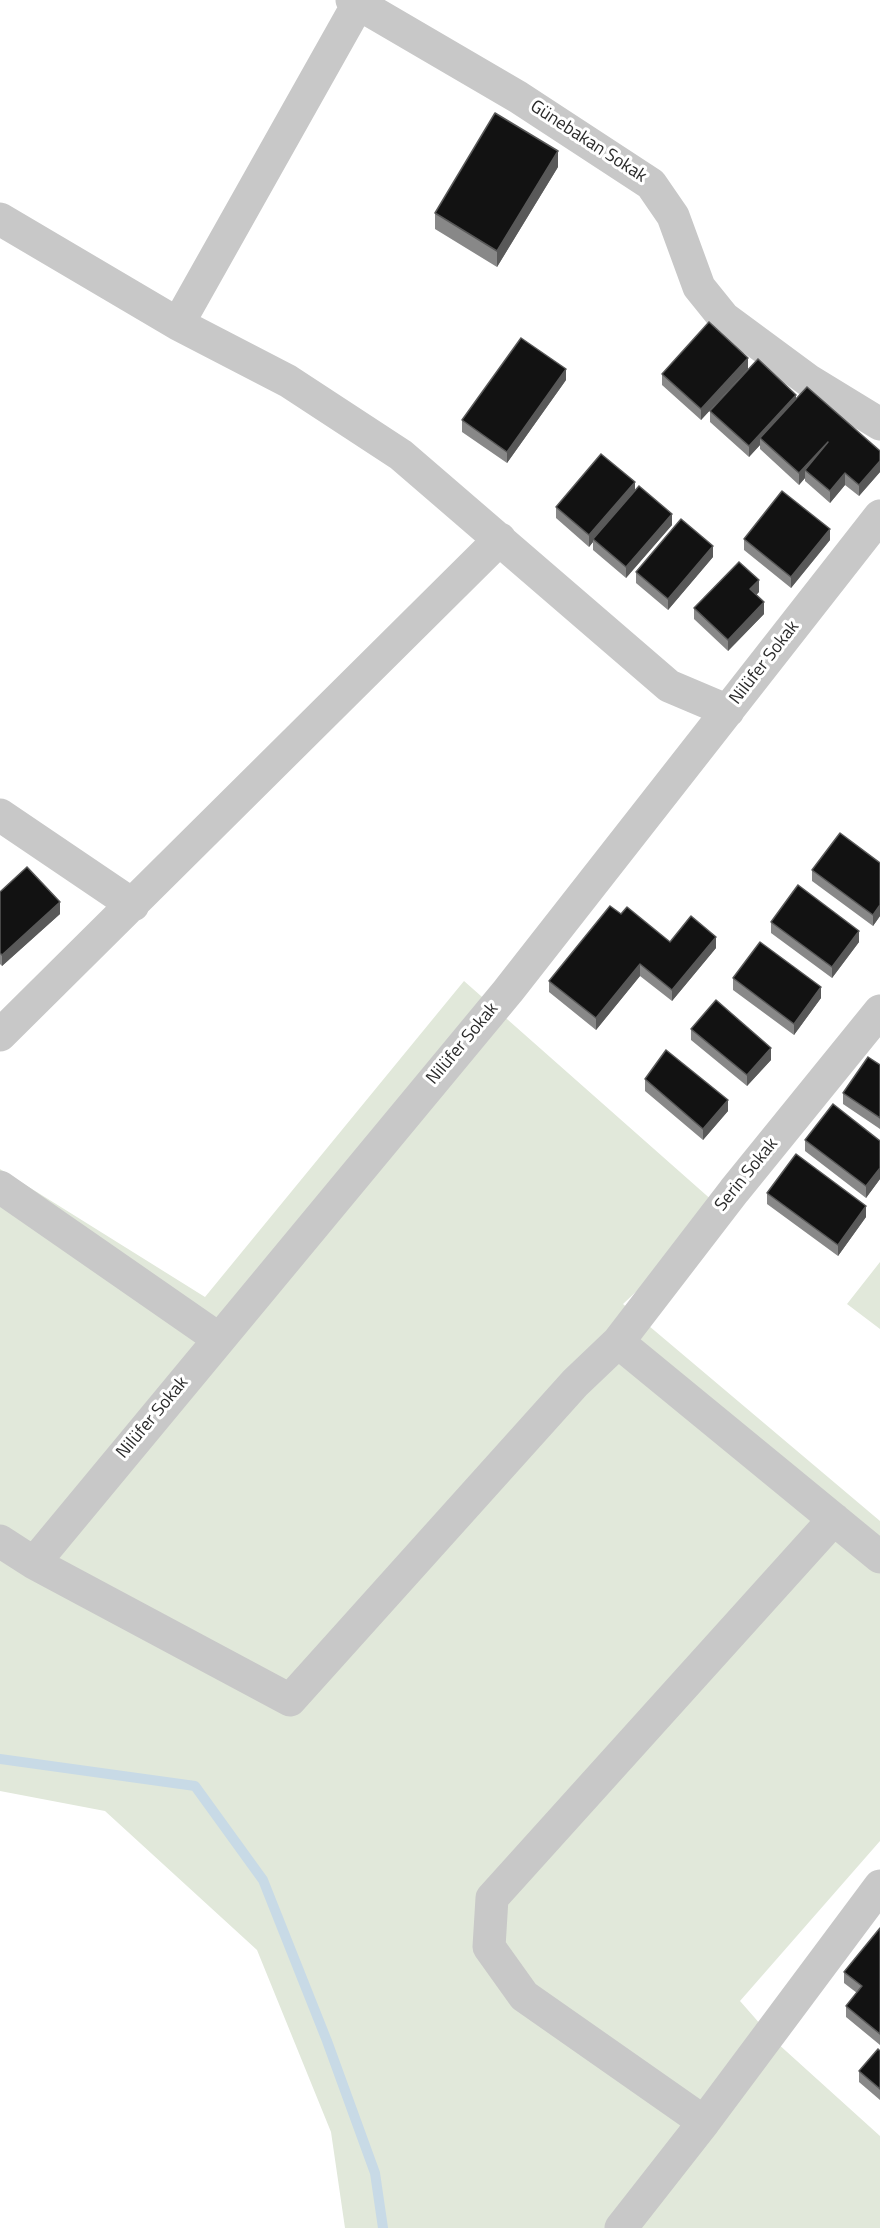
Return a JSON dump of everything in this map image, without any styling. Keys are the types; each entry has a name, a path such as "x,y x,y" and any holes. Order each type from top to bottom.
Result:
{"street":[{"path":"178,324 355,2"},
{"name":"Günebakan Sokak","path":"355,2 518,97 651,184 673,216 699,287 724,318 808,380 880,424"},
{"path":"0,219 178,324 288,381 401,455 669,686 728,711"},
{"name":"Nilüfer Sokak","path":"34,1563 508,991 880,516"},
{"path":"0,1035 134,905 500,539"},
{"path":"0,814 134,905"},
{"name":"Serin Sokak","path":"34,1563 290,1700 575,1383 618,1342 734,1191 880,1011"},
{"path":"0,1187 219,1339"},
{"path":"618,1342 880,1557"},
{"path":"704,2122 524,1996 489,1947 492,1898 834,1519"},
{"path":"0,1541 34,1563"},
{"path":"621,2228 704,2122 880,1886"}],"shaded area":[{"path":"464,981 723,1210 623,1304 880,1521 880,1841 740,2001 776,2042 880,2136 880,2228 345,2228 331,2132 257,1950 105,1811 0,1791 0,1169 205,1297"},
{"path":"880,1262 880,1329 847,1304"}],"building":[{"path":"495,113 558,151 497,251 435,213"},
{"path":"709,322 748,358 701,409 662,374"},
{"path":"521,338 566,369 507,452 462,420"},
{"path":"758,359 796,395 749,446 710,411"},
{"path":"807,387 880,451 880,461 859,485 845,473 830,491 805,470 828,442 799,473 760,438"},
{"path":"601,454 635,482 589,535 556,507"},
{"path":"639,486 672,514 626,567 593,539"},
{"path":"782,491 830,529 791,577 744,539"},
{"path":"681,519 713,546 668,599 636,572"},
{"path":"739,562 759,580 750,589 764,602 728,640 694,608"},
{"path":"840,833 880,863 880,905 873,915 812,870"},
{"path":"27,867 60,902 2,955 0,953 0,892"},
{"path":"798,885 859,931 832,967 771,922"},
{"path":"610,906 621,914 627,907 670,942 691,916 716,937 672,990 640,964 596,1018 549,981"},
{"path":"760,942 821,987 794,1024 733,978"},
{"path":"716,1000 771,1048 747,1075 691,1029"},
{"path":"666,1050 728,1100 703,1129 645,1079"},
{"path":"868,1057 880,1065 880,1118 843,1093"},
{"path":"833,1104 880,1141 880,1168 866,1186 805,1140"},
{"path":"796,1154 866,1206 838,1245 767,1193"},
{"path":"880,1928 880,2034 846,2006 862,1986 844,1972"},
{"path":"878,2049 880,2051 880,2089 859,2071"}],"waterway":[{"path":"0,1759 195,1786 263,1880 327,2041 375,2173 383,2228"}]}
